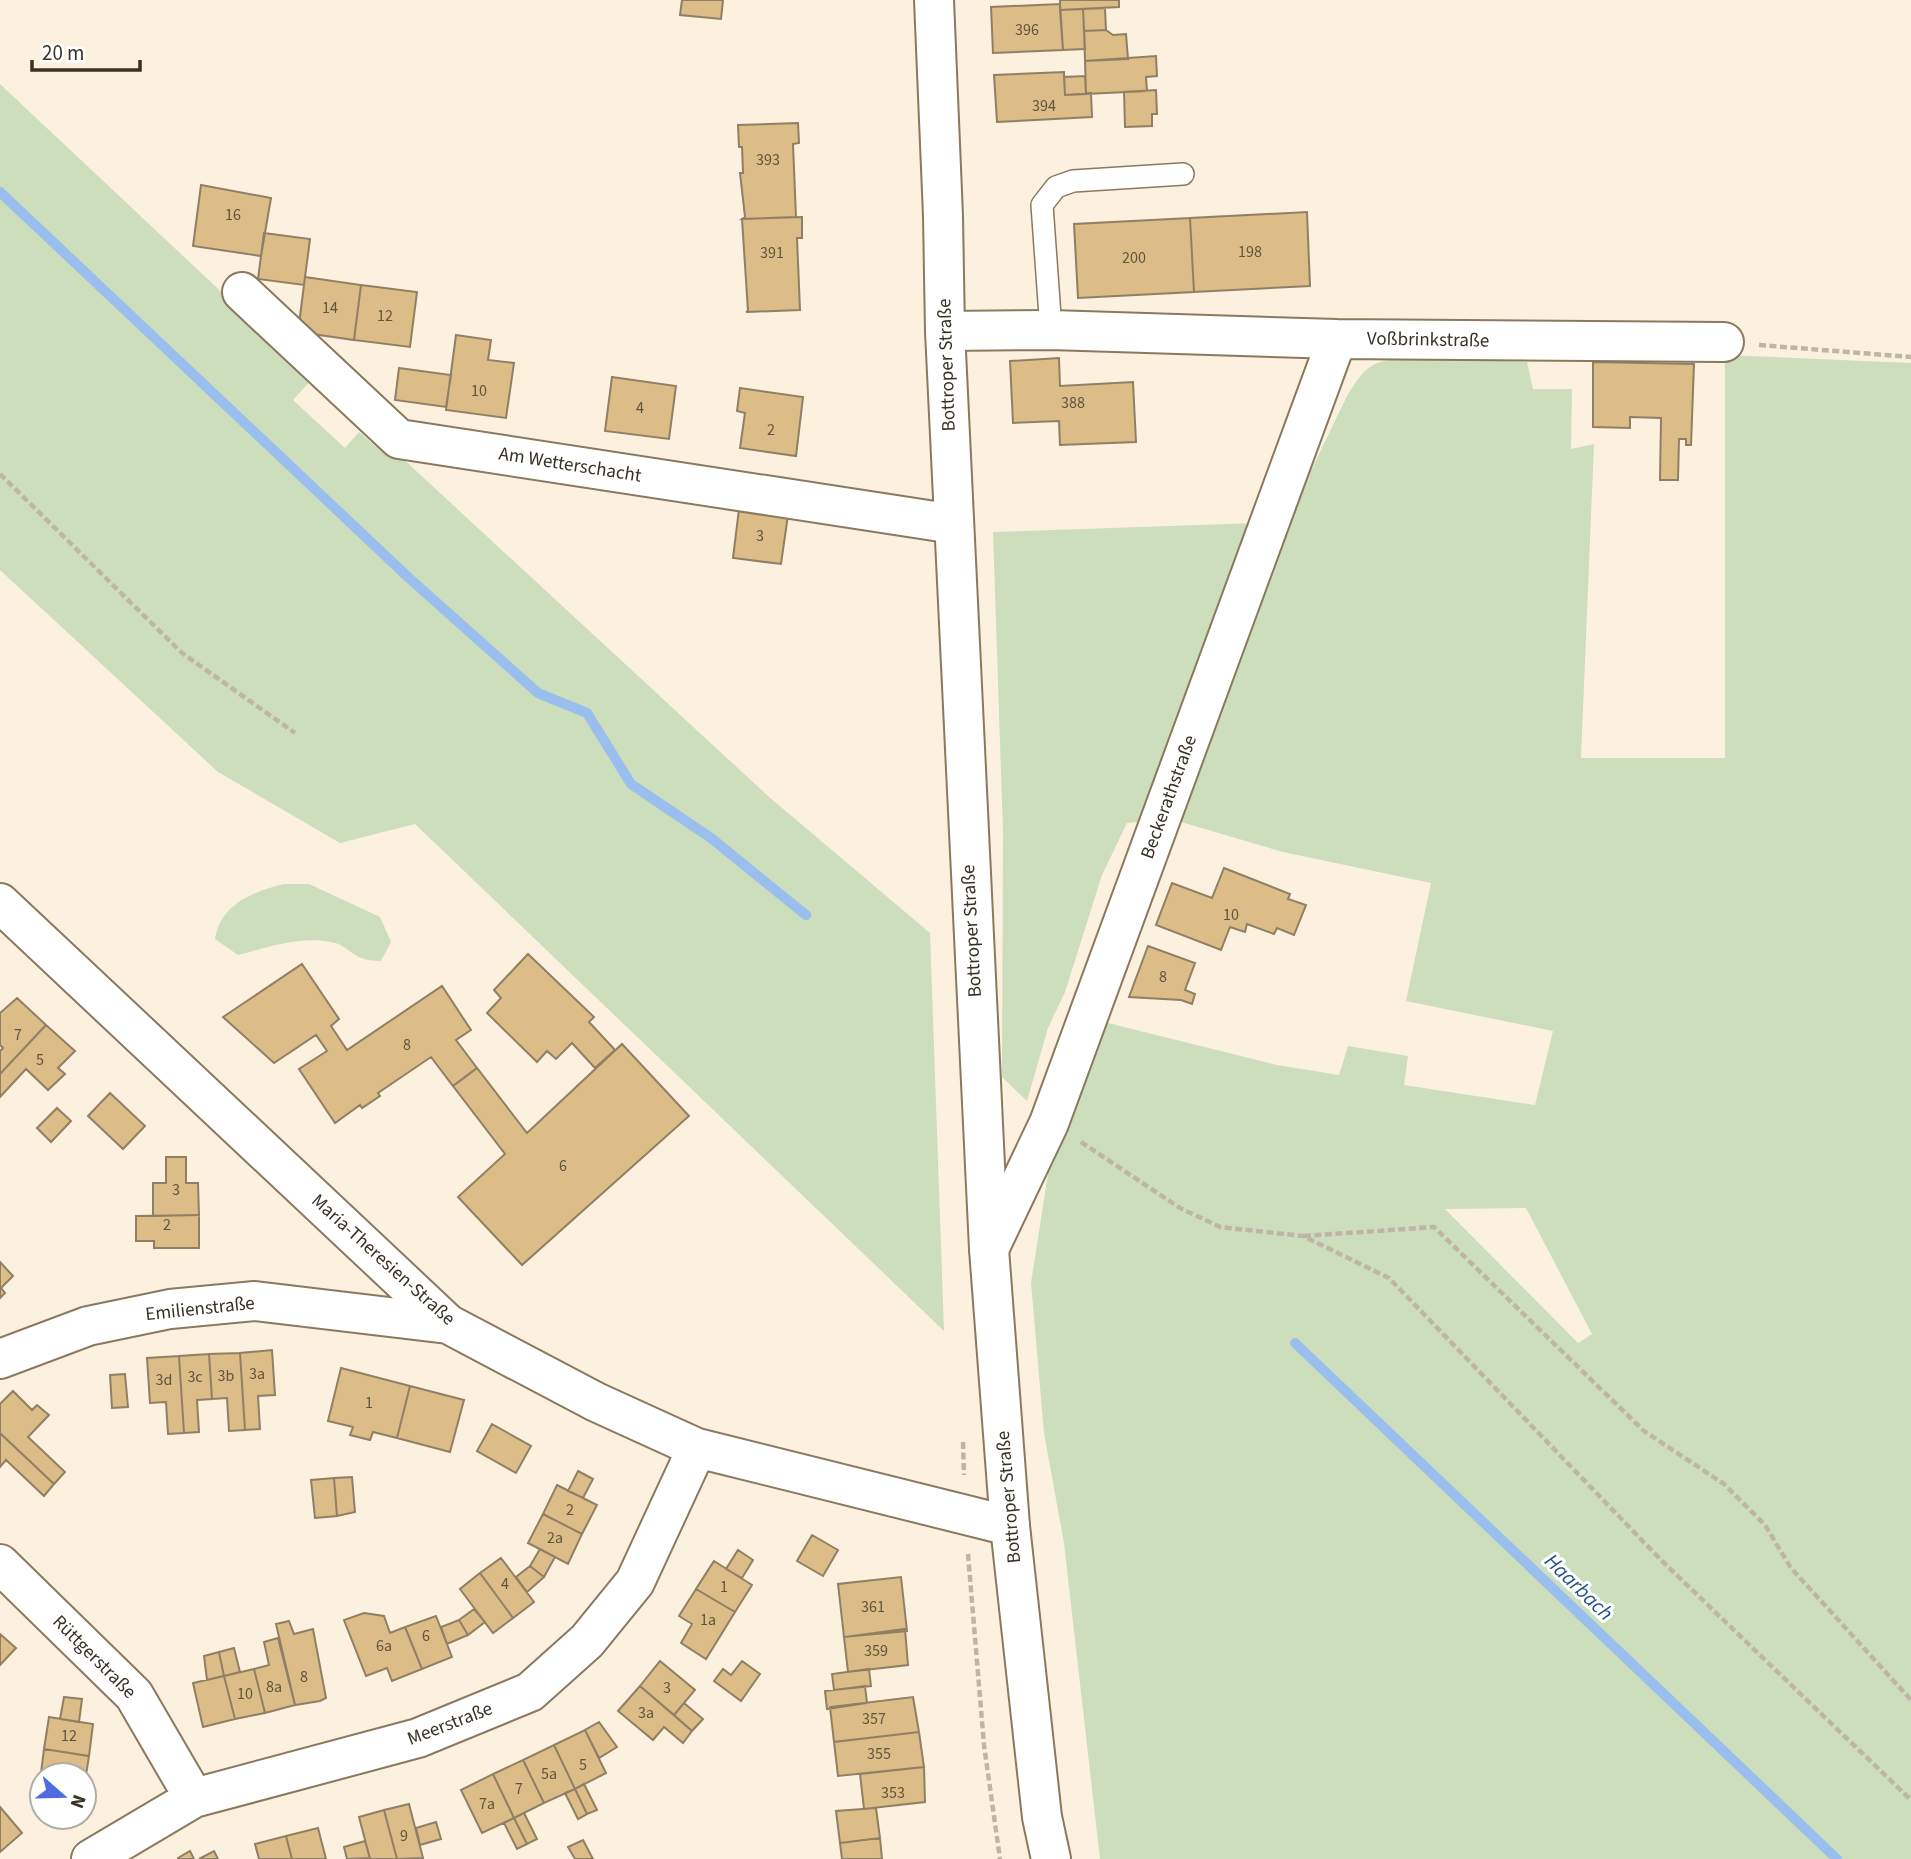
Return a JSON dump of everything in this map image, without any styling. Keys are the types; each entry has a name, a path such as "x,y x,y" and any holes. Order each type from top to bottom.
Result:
{"street":[{"name":"Bottroper Straße","path":"934,0 945,331 989,1249 1010,1526 1042,1817 1051,1859"},
{"name":"Am Wetterschacht","path":"242,292 399,439 954,524"},
{"name":"Voßbrinkstraße","path":"945,331 1051,330 1338,339 1724,342"},
{"name":"Beckerathstraße","path":"989,1249 1049,1123 1338,339"},
{"name":"Maria-Theresien-Straße","path":"0,903 448,1324 596,1402 697,1448 1010,1526"},
{"name":"Emilienstraße","path":"0,1359 88,1326 170,1309 256,1301 448,1324"},
{"name":"Meerstraße","path":"91,1859 194,1798 418,1738 530,1692 587,1641 635,1582 697,1448"},
{"name":"Rüttgerstraße","path":"0,1564 134,1695 194,1798"}],"lane":[{"path":"1051,330 1042,205 1056,187 1073,181 1183,174"}],"path":[{"path":"1724,342 1911,357"},
{"path":"0,474 182,653 295,733"},
{"path":"1049,1123 1180,1208 1220,1227 1303,1236 1434,1227 1644,1431 1724,1484 1757,1517 1791,1568 1911,1700"},
{"path":"1303,1236 1388,1278 1662,1561 1911,1800"},
{"path":"966,1515 984,1745 1000,1859"}],"green space":[{"path":"0,84 313,378 293,400 345,448 359,432 380,450 387,444 768,796 930,933 944,1331 415,824 340,843 218,772 0,570"},
{"path":"1725,355 1911,363 1911,1859 1100,1859 1064,1543 1044,1433 1031,1283 1050,1161 1104,1022 1277,1065 1339,1075 1348,1046 1408,1056 1404,1085 1535,1105 1553,1031 1406,1001 1431,883 1283,852 1171,819 1279,537 1347,396 1366,370 1375,364 1408,357 1527,362 1533,389 1572,389 1571,449 1594,444 1581,758 1725,758","holes":["1526,1208 1592,1334 1578,1343 1445,1209"]},
{"path":"1258,523 1145,821 1127,823 1102,875 1065,992 1048,1028 1027,1101 1002,1077 1003,832 993,532"},
{"path":"284,884 309,884 380,917 391,942 381,961 363,959 338,944 308,940 238,955 215,939 218,927 231,908 261,891"}],"building":[{"path":"682,0 723,0 721,19 680,15"},
{"path":"1060,0 1119,0 1119,7 1060,10"},
{"path":"1060,4 1063,50 993,53 991,7"},
{"path":"1105,8 1106,30 1084,31 1083,9"},
{"path":"1083,9 1085,49 1063,50 1060,10"},
{"path":"1106,30 1113,35 1126,34 1128,59 1085,61 1084,31"},
{"path":"1156,56 1157,76 1146,77 1147,91 1086,94 1085,61"},
{"path":"1064,72 1065,95 1091,93 1092,117 997,122 994,75"},
{"path":"1085,76 1086,94 1065,95 1064,77"},
{"path":"1156,90 1157,114 1152,114 1152,126 1125,127 1124,92"},
{"path":"798,123 799,143 793,144 796,217 742,219 745,217 740,173 743,173 742,147 739,147 738,125"},
{"path":"201,185 271,198 261,256 193,246"},
{"path":"1307,212 1310,286 1194,292 1190,218"},
{"path":"802,217 802,238 797,238 800,310 746,312 742,219"},
{"path":"1190,218 1194,292 1078,298 1074,224"},
{"path":"264,233 310,239 304,285 258,279"},
{"path":"305,277 361,285 354,340 298,332"},
{"path":"361,285 417,292 410,347 354,340"},
{"path":"456,335 491,340 488,360 514,363 506,418 446,410"},
{"path":"1059,358 1060,386 1133,382 1136,442 1060,445 1059,421 1013,423 1010,361"},
{"path":"1593,362 1694,364 1691,445 1686,445 1686,439 1679,439 1678,480 1660,480 1661,418 1630,417 1630,428 1593,427"},
{"path":"399,368 451,375 446,407 395,400"},
{"path":"612,377 676,386 669,439 605,431"},
{"path":"740,388 803,397 796,456 740,448 745,413 737,411"},
{"path":"739,509 788,515 781,564 733,558"},
{"path":"1224,868 1290,894 1288,899 1306,905 1294,935 1277,928 1274,934 1247,924 1245,932 1230,927 1221,950 1156,925 1172,883 1212,898"},
{"path":"1148,946 1195,963 1185,990 1195,994 1192,1004 1181,1000 1129,997"},
{"path":"528,954 594,1017 589,1022 615,1050 595,1068 572,1043 556,1059 547,1051 537,1062 487,1013 501,998 494,990"},
{"path":"302,964 339,1019 331,1026 347,1050 442,986 471,1030 456,1040 477,1068 453,1086 431,1057 378,1093 380,1096 362,1108 360,1105 335,1123 299,1069 327,1051 316,1035 274,1063 223,1017"},
{"path":"17,998 46,1025 0,1074 0,1051 3,1048 0,1045 0,1013"},
{"path":"46,1025 75,1051 58,1068 65,1074 48,1090 26,1069 0,1097 0,1074"},
{"path":"622,1044 689,1116 522,1265 458,1197 505,1154 453,1086 477,1068 527,1133"},
{"path":"110,1093 145,1126 123,1149 88,1116"},
{"path":"57,1108 71,1121 51,1142 37,1128"},
{"path":"166,1157 186,1157 186,1183 198,1183 199,1215 153,1216 153,1183 166,1183"},
{"path":"199,1215 199,1248 154,1248 154,1241 136,1241 136,1216"},
{"path":"0,1262 13,1276 1,1288 5,1293 0,1298"},
{"path":"272,1350 275,1395 258,1396 260,1429 245,1430 240,1353"},
{"path":"240,1353 245,1430 229,1431 227,1398 212,1399 209,1354"},
{"path":"209,1354 212,1399 197,1400 199,1432 184,1433 179,1356"},
{"path":"179,1356 184,1433 168,1434 166,1402 150,1403 147,1358"},
{"path":"341,1368 410,1386 397,1438 373,1432 370,1440 350,1435 353,1427 328,1421"},
{"path":"125,1374 128,1407 112,1408 110,1375"},
{"path":"410,1386 464,1400 450,1452 397,1438"},
{"path":"13,1391 32,1410 37,1405 49,1415 28,1437 65,1472 54,1484 0,1433 0,1404"},
{"path":"492,1424 531,1446 516,1473 477,1451"},
{"path":"0,1433 54,1484 44,1496 6,1460 0,1467"},
{"path":"578,1471 593,1479 583,1498 568,1491"},
{"path":"352,1477 355,1512 337,1516 334,1478"},
{"path":"334,1478 337,1516 315,1518 311,1480"},
{"path":"557,1485 597,1505 582,1534 543,1514"},
{"path":"543,1514 582,1534 568,1564 528,1543"},
{"path":"812,1535 838,1550 823,1576 797,1561"},
{"path":"540,1549 555,1557 544,1577 530,1566"},
{"path":"738,1550 753,1560 742,1578 726,1569"},
{"path":"501,1558 534,1602 513,1618 480,1573"},
{"path":"714,1561 752,1585 735,1612 696,1589"},
{"path":"530,1566 544,1577 527,1592 516,1577"},
{"path":"480,1573 513,1618 493,1633 460,1589"},
{"path":"901,1577 907,1631 844,1637 838,1584"},
{"path":"696,1589 735,1612 706,1659 681,1643 692,1624 679,1616"},
{"path":"474,1609 485,1622 468,1635 459,1620"},
{"path":"364,1613 384,1616 390,1633 405,1627 422,1669 392,1681 387,1668 366,1676 344,1620"},
{"path":"436,1616 452,1657 422,1669 405,1627"},
{"path":"459,1620 468,1635 447,1644 441,1627"},
{"path":"289,1621 294,1634 313,1629 326,1698 320,1701 295,1705 276,1624"},
{"path":"905,1629 908,1665 848,1672 844,1637"},
{"path":"0,1634 16,1648 0,1665"},
{"path":"278,1638 295,1705 265,1713 254,1669 269,1665 264,1642"},
{"path":"234,1648 240,1672 224,1676 219,1652"},
{"path":"219,1652 224,1676 207,1680 204,1656"},
{"path":"660,1661 695,1690 674,1715 640,1686"},
{"path":"742,1661 760,1674 741,1701 714,1681 723,1669 731,1675"},
{"path":"254,1669 265,1713 235,1719 224,1676"},
{"path":"869,1669 871,1686 834,1690 832,1674"},
{"path":"224,1676 235,1719 203,1727 193,1683"},
{"path":"640,1686 692,1731 683,1743 664,1727 653,1740 618,1711"},
{"path":"865,1686 867,1703 827,1709 825,1691"},
{"path":"64,1697 82,1699 79,1722 60,1719"},
{"path":"913,1697 919,1732 834,1742 830,1707"},
{"path":"684,1703 703,1719 692,1731 674,1715"},
{"path":"49,1717 93,1724 89,1756 44,1749"},
{"path":"599,1722 617,1747 599,1758 585,1730"},
{"path":"585,1730 606,1773 575,1789 554,1745"},
{"path":"919,1732 924,1767 838,1776 834,1742"},
{"path":"554,1745 575,1789 544,1803 523,1760"},
{"path":"44,1749 89,1756 88,1761 42,1761"},
{"path":"523,1760 544,1803 514,1818 493,1774"},
{"path":"924,1767 925,1802 864,1809 860,1774"},
{"path":"493,1774 514,1818 482,1833 461,1790"},
{"path":"584,1784 597,1810 587,1814 575,1789"},
{"path":"575,1789 587,1814 578,1819 565,1793"},
{"path":"409,1804 423,1858 397,1859 384,1810"},
{"path":"0,1807 22,1833 0,1852"},
{"path":"876,1808 880,1838 840,1843 836,1811"},
{"path":"384,1810 397,1859 370,1859 359,1817"},
{"path":"524,1813 537,1839 527,1844 514,1818"},
{"path":"514,1818 527,1844 517,1849 504,1823"},
{"path":"436,1822 441,1839 420,1845 416,1828"},
{"path":"318,1828 326,1859 292,1859 286,1836"},
{"path":"286,1836 292,1859 259,1859 255,1844"},
{"path":"880,1838 882,1859 842,1859 840,1843"},
{"path":"583,1840 593,1859 575,1859 568,1847"},
{"path":"365,1841 370,1858 347,1859 344,1847"},
{"path":"190,1851 194,1859 178,1859 178,1858"},
{"path":"214,1851 218,1859 199,1859"}],"waterway":[{"path":"0,192 409,578 538,693 587,713 631,784 711,838 806,915"},
{"name":"Haarbach","path":"1295,1343 1837,1859"}]}
